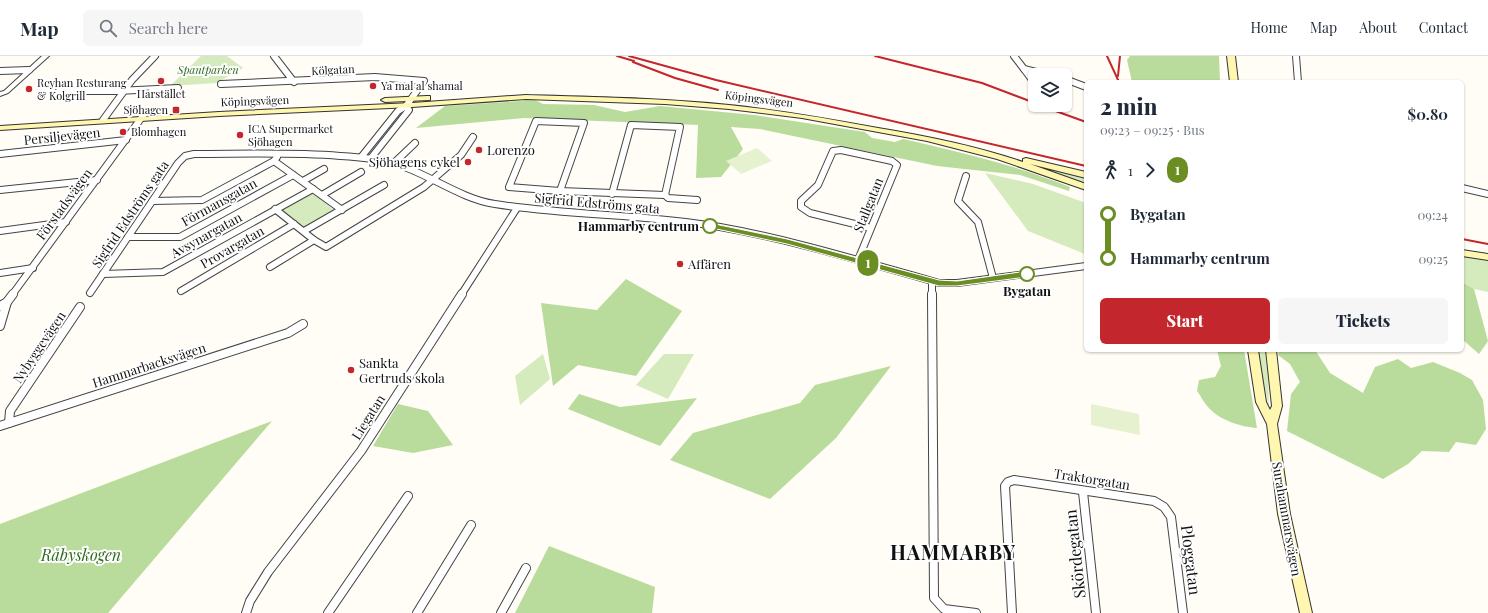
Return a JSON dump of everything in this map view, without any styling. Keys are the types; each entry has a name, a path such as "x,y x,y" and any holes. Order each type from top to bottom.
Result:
{"main road":[{"path":"1231,56 1234,80"},
{"name":"Köpingsvägen","path":"0,121 143,116 411,98 483,96 635,100 753,110 927,139 1000,157 1084,186"},
{"name":"Köpingsvägen","path":"143,116 406,106 511,97"},
{"name":"Köpingsvägen","path":"0,128 105,118"},
{"path":"0,124 29,120"},
{"name":"Köpingsvägen","path":"1000,157 1019,159 1084,175"},
{"path":"1064,180 1084,190"},
{"path":"1464,253 1488,257"},
{"name":"Surahammarsvägen","path":"1252,352 1261,402 1272,424 1284,514 1306,613"},
{"name":"Surahammarsvägen","path":"1271,352 1277,406 1272,424"}],"street":[{"path":"0,101 6,95 3,93 46,56"},
{"path":"105,118 138,72 155,56"},
{"path":"274,56 294,82"},
{"path":"1014,56 1028,74"},
{"path":"1296,56 1298,80"},
{"path":"1024,69 1028,70"},
{"path":"0,71 29,70"},
{"name":"Kölgatan","path":"221,84 375,78 424,81 411,98"},
{"path":"1072,82 1084,86"},
{"path":"59,91 178,88"},
{"path":"362,156 398,111 406,106 411,98"},
{"path":"371,158 408,110 406,106"},
{"name":"Förstadsvägen","path":"0,306 7,302 143,116"},
{"path":"560,191 584,123 536,121 509,187 560,191 612,194 665,195 668,198 697,200"},
{"path":"612,194 631,125 680,127 665,195"},
{"path":"275,209 314,240 326,247 417,192 461,155 473,137"},
{"name":"Persiljevägen","path":"0,154 126,140"},
{"path":"394,163 415,143"},
{"name":"Stallgatan","path":"858,260 897,165 892,161 843,150 832,152 818,185 800,203 804,210 810,213 871,228"},
{"name":"Sigfrid Edströms gata","path":"90,293 178,163 185,156 194,154 346,154 362,156 394,163 451,189 492,204 517,208 698,224 769,237 858,260 932,282 957,283 1084,266"},
{"path":"153,201 202,200 274,161 279,154"},
{"path":"274,161 342,210"},
{"path":"303,181 324,169"},
{"path":"322,195 361,172"},
{"name":"Förmansgatan","path":"128,237 180,237 293,175"},
{"path":"966,176 958,200 978,222 994,278"},
{"path":"0,190 97,180"},
{"path":"304,231 384,185"},
{"path":"1464,188 1488,194"},
{"name":"Avsynargatan","path":"103,274 163,272 313,189"},
{"name":"Liegatan","path":"246,613 256,591 268,572 361,451 517,208"},
{"path":"0,231 66,222"},
{"name":"Provargatan","path":"181,291 294,224"},
{"path":"270,267 314,240"},
{"path":"0,273 32,268"},
{"path":"932,282 931,362 934,598 944,609 976,613"},
{"path":"0,326 7,302"},
{"name":"Nybyggevägen","path":"9,423 10,412 15,403 80,307"},
{"name":"Hammarbacksvägen","path":"0,426 288,332 303,324"},
{"name":"Traktorgatan","path":"1012,613 1005,486 1009,482 1014,480 1083,492 1154,501 1162,505 1169,512"},
{"name":"Skördegatan","path":"1083,492 1096,613"},
{"path":"328,613 408,496"},
{"name":"Ploggatan","path":"1169,512 1183,613"},
{"path":"417,613 471,525"},
{"path":"501,613 526,568"}],"green space":[{"name":"Spantparken","path":"201,56 227,56 243,68 216,83 170,86"},
{"path":"1130,56 1219,56 1220,80 1132,80 1127,60"},
{"path":"535,100 543,104 594,105 625,112 660,106 754,115 865,132 872,138 895,142 903,139 987,160 1029,172 1070,187 1069,191 1020,175 937,166 760,129 731,127 743,149 721,177 696,178 698,125 524,118 416,128 445,106"},
{"path":"757,148 772,161 741,174 726,161"},
{"path":"1015,161 1084,177 1084,184"},
{"path":"985,173 1033,184 1084,202 1084,254 1028,231"},
{"path":"313,193 335,211 305,228 282,210"},
{"path":"1464,256 1488,261 1488,292 1474,289 1464,283"},
{"path":"626,279 682,311 636,376 578,365 553,386 541,303 597,310"},
{"path":"1464,283 1474,289 1488,341 1479,354 1464,341"},
{"path":"1218,352 1244,352 1257,428 1237,424 1218,416 1207,405 1197,391 1199,380 1215,377 1221,366"},
{"path":"1257,352 1265,352 1268,374 1269,408"},
{"path":"1279,352 1316,352 1330,373 1363,393 1375,367 1398,359 1411,368 1433,362 1460,373 1472,380 1483,400 1486,429 1476,445 1456,442 1449,452 1422,451 1408,464 1383,479 1287,431 1291,394 1300,382 1290,364 1278,355"},
{"path":"543,354 550,379 520,405 515,376"},
{"path":"664,354 694,354 668,399 636,385"},
{"path":"891,366 836,438 770,499 670,460 693,433 800,403 815,385"},
{"path":"579,394 620,407 697,398 660,446 568,409"},
{"path":"398,404 428,411 453,445 413,453 373,446"},
{"path":"1091,404 1139,414 1140,435 1091,425"},
{"name":"Råbyskogen","path":"272,421 108,613 0,613 0,524"},
{"path":"549,546 655,587 652,613 515,613"}],"railway":[{"path":"617,56 634,61"},
{"path":"629,56 716,80 1084,166"},
{"path":"875,56 982,83 1028,100"},
{"path":"1107,56 1118,80"},
{"path":"1118,76 1120,56"},
{"path":"633,62 675,78 718,90"},
{"path":"1058,112 1084,121"},
{"path":"1464,239 1488,244"}],"bus line":[{"name":"1","path":"710,226 787,241 939,283 957,283 1027,274"}],"place":[{"name":"Hårstället","path":"161,81"},
{"name":"Ya mal al shamal","path":"373,86"},
{"name":"Reyhan Resturang & Kolgrill","path":"29,89"},
{"name":"Sjöhagen","path":"176,110"},
{"name":"Blomhagen","path":"123,132"},
{"name":"ICA Supermarket Sjöhagen","path":"240,135"},
{"name":"Lorenzo","path":"479,150"},
{"name":"Sjöhagens cykel","path":"468,162"},
{"name":"Hammarby centrum","path":"710,226"},
{"name":"Affären","path":"680,264"},
{"name":"Bygatan","path":"1027,274"},
{"name":"Sankta Gertruds skola","path":"351,370"}],"district":[{"name":"HAMMARBY","path":"953,553"}]}
